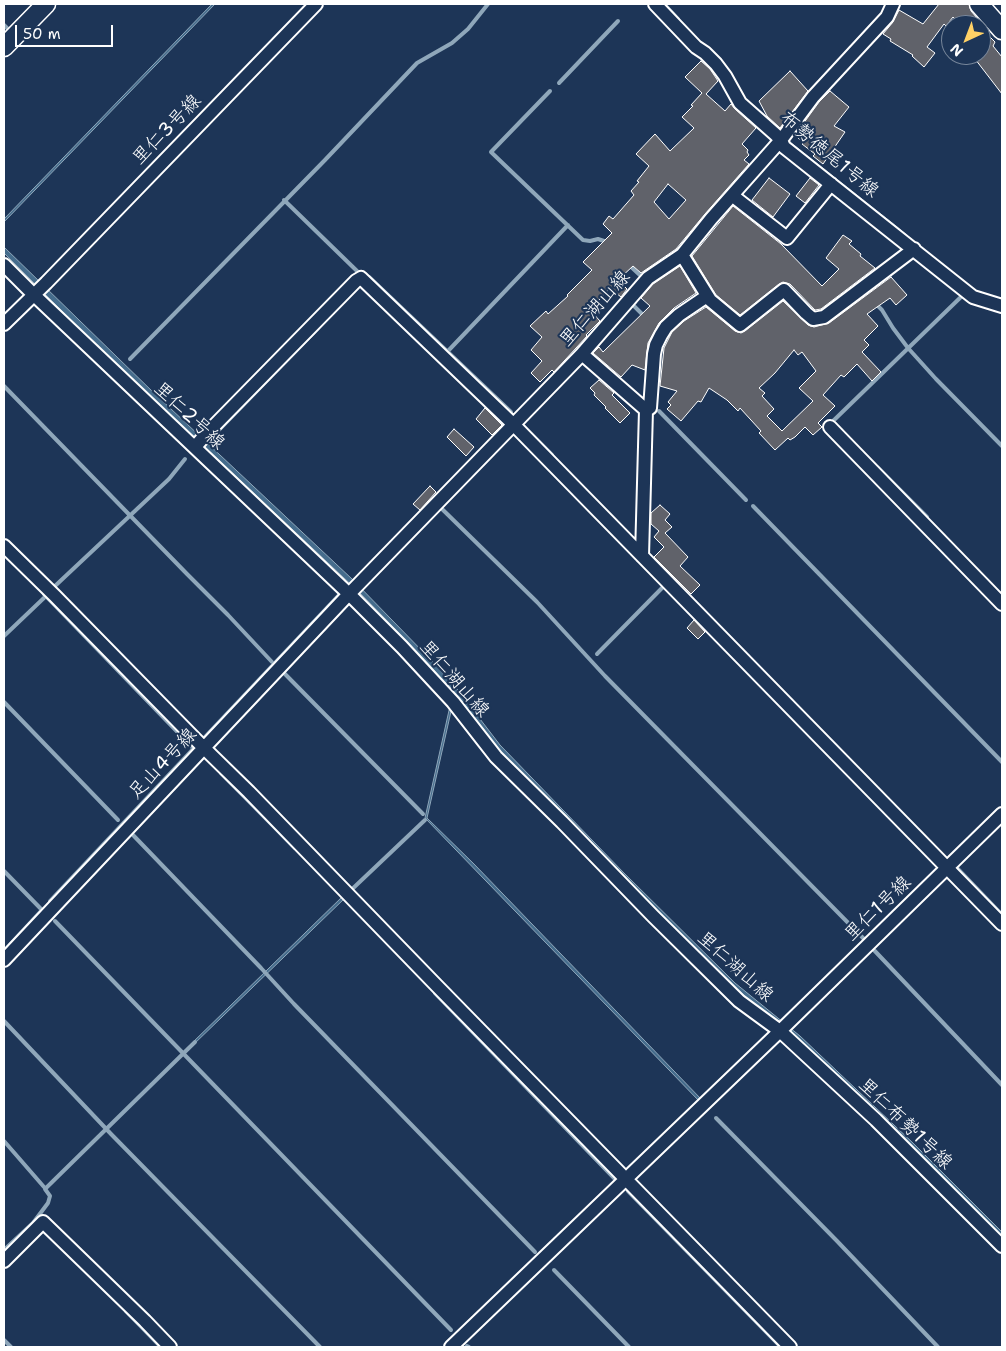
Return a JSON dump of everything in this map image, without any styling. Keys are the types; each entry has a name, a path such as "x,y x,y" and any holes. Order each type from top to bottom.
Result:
{"street":[{"path":"4,47 46,4"},
{"name":"里仁3号線","path":"4,324 316,4"},
{"name":"布勢徳尾1号線","path":"655,4 696,48 705,53 716,64 740,102 781,140 784,147 973,297 1002,306"},
{"name":"里仁湖山線","path":"780,1031 740,1000 653,916 496,757 453,702 349,594 582,354 648,278 682,255 711,219 781,140 812,97 886,17 893,4"},
{"path":"979,4 1002,30"},
{"path":"733,196 787,238 831,184"},
{"path":"682,255 710,300 740,325 784,290 814,319 824,317 914,249"},
{"name":"里仁2号線","path":"4,264 33,294 349,594"},
{"path":"194,448 274,364 361,278 513,424 1002,924"},
{"path":"642,556 646,410 650,408 656,345 666,327 679,315 707,296"},
{"path":"582,354 646,410"},
{"path":"830,428 1002,604"},
{"path":"4,546 249,792 790,1347"},
{"name":"足山4号線","path":"4,960 349,594"},
{"name":"里仁1号線","path":"780,1031 1002,814"},
{"path":"451,1347 780,1031"},
{"name":"里仁布勢1号線","path":"780,1031 876,1120 1002,1246"},
{"path":"4,1260 43,1222 170,1347"}],"water":[{"path":"212,4 215,4 4,222 4,219"},
{"path":"790,142 896,226 965,284 984,295 1002,299 1002,301 983,297 964,286 789,144"},
{"path":"4,247 154,393 352,579 457,689 500,745 624,873 735,983 800,1036 913,1143 1002,1232 1002,1237 906,1142 790,1032 754,1004 697,951 496,747 454,693 426,661 360,593 91,340 4,253"},
{"path":"450,706 452,707 427,818 474,864 702,1100 700,1102 425,818"},
{"path":"343,896 345,898 192,1046 191,1044"}],"building":[{"path":"939,4 969,4 974,15 941,15 941,28 927,47 935,53 924,67 913,55 890,41 891,39 883,34 893,22 899,10 923,24"},
{"path":"991,38 995,42 993,46 1002,57 1002,94 980,65 991,65"},
{"path":"701,61 710,69 718,81 706,94 725,111 731,104 756,128 742,144 748,150 749,155 744,160 749,164 676,249 641,273 633,266 619,279 627,289 621,297 610,288 590,310 600,321 554,372 552,370 540,382 531,373 542,361 531,350 542,337 530,326 546,311 548,314 568,296 592,270 583,262 612,233 603,224 609,216 613,219 634,195 631,191 649,166 636,154 655,134 670,151 694,128 682,117 702,93 685,77","holes":["668,184 686,200 669,219 654,202"]},
{"path":"790,71 808,91 780,128 767,116 759,101"},
{"path":"830,91 849,107 834,126 845,132 823,164 813,156 815,154 802,144 795,135 819,102"},
{"path":"769,178 790,194 773,217 752,200"},
{"path":"810,178 819,185 805,203 796,196"},
{"path":"733,206 781,244 822,286 839,269 826,258 843,235 852,241 849,244 861,254 860,256 875,268 821,309 815,310 790,284 783,282 740,315 716,295 692,256"},
{"path":"680,266 696,293 674,308 659,323 648,343 645,370 632,365 621,377 593,353 599,347 603,352 650,306 641,298 653,284"},
{"path":"891,277 907,295 896,305 890,298 867,314 878,326 864,340 869,345 862,352 881,372 872,381 857,364 844,377 841,375 823,395 835,406 818,423 822,427 813,435 805,427 795,437 790,440 788,438 775,450 740,408 738,411 727,400 709,388 701,402 698,401 681,421 667,409 671,405 668,402 677,391 660,386 664,348 672,332 684,321 706,307 735,331 741,333 783,301 808,325 814,327 829,323","holes":["794,350 798,355 802,352 816,371 799,388 813,401 782,431 767,416 774,409 762,396 765,393 759,388 775,373"]},
{"path":"599,380 614,393 612,395 630,413 620,423 605,408 590,388"},
{"path":"485,408 502,425 492,435 476,419"},
{"path":"454,429 474,447 466,456 447,437"},
{"path":"430,486 436,492 420,510 413,504"},
{"path":"660,505 670,514 665,520 672,527 665,533 688,557 680,566 700,585 691,594 654,557 664,547 654,537 659,531 651,524 651,513"},
{"path":"694,620 705,632 698,639 687,628"}],"waterway":[{"path":"130,359 417,63 452,43 468,29 488,4"},
{"path":"664,4 678,19"},
{"path":"559,83 618,21"},
{"path":"4,25 7,28"},
{"path":"550,91 491,152 583,240 598,239 607,244"},
{"path":"284,200 357,271"},
{"path":"448,351 568,225"},
{"path":"628,264 643,278"},
{"path":"369,277 511,412"},
{"path":"831,423 963,295"},
{"path":"635,302 632,304 644,316"},
{"path":"875,303 882,310 908,348 1002,446"},
{"path":"211,438 318,328"},
{"path":"4,386 272,662"},
{"path":"659,411 746,500"},
{"path":"522,425 552,455"},
{"path":"55,586 169,479 185,459"},
{"path":"877,467 927,517"},
{"path":"753,506 1002,762"},
{"path":"441,508 537,602 605,676 865,940"},
{"path":"597,654 662,588"},
{"path":"44,594 193,748"},
{"path":"203,739 339,595"},
{"path":"4,636 46,596"},
{"path":"285,674 423,814"},
{"path":"4,702 118,820"},
{"path":"50,901 193,749"},
{"path":"221,773 295,848"},
{"path":"348,893 425,820"},
{"path":"133,835 535,1252"},
{"path":"957,868 1002,915"},
{"path":"4,871 42,910"},
{"path":"4,951 41,911"},
{"path":"55,921 451,1330"},
{"path":"872,948 1002,1085"},
{"path":"435,993 614,1178"},
{"path":"4,1021 111,1134 320,1347"},
{"path":"4,1250 33,1223 48,1203 50,1196 45,1189 195,1042"},
{"path":"716,1118 938,1347"},
{"path":"4,1141 44,1187"},
{"path":"628,1191 781,1347"},
{"path":"554,1270 629,1347"},
{"path":"126,1311 161,1347"},
{"path":"4,1340 11,1347"}]}
